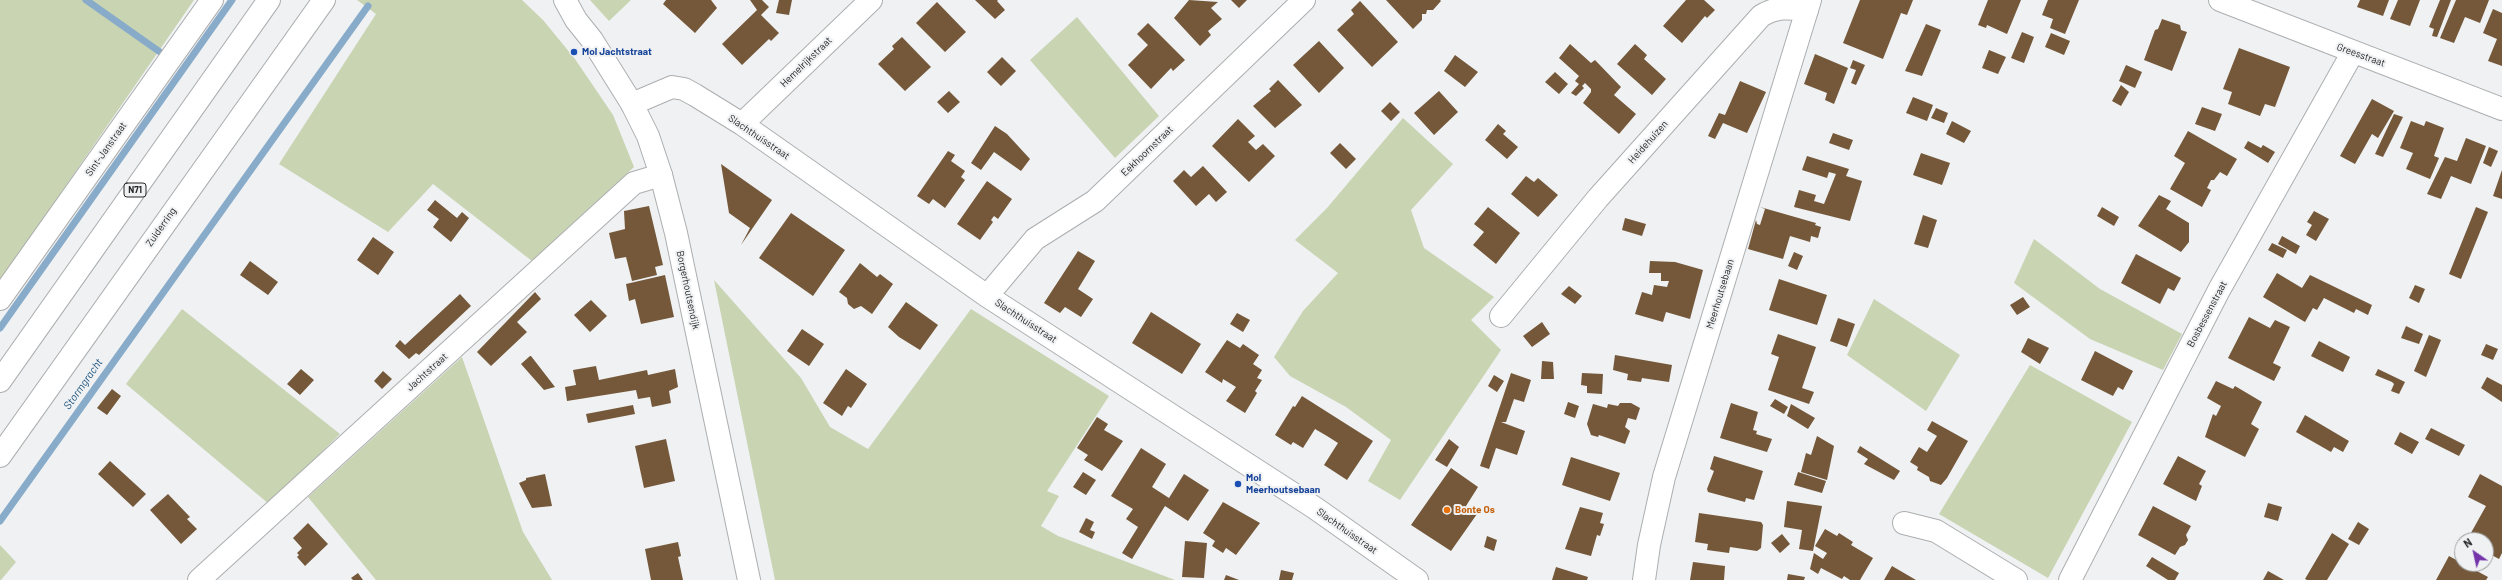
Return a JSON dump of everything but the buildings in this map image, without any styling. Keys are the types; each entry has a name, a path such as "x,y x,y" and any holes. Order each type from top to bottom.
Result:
{"main road":[{"name":"Sint-Janstraat","path":"0,299 212,0"},
{"name":"N71","path":"0,381 269,0"},
{"name":"Zuiderring","path":"0,456 324,0"},
{"name":"Borgerhoutsendijk","path":"547,0 576,20"},
{"name":"Borgerhoutsendijk","path":"565,0 576,20 596,46 632,104 648,136 661,174 676,233 749,580"},
{"name":"Hemelrijkstraat","path":"742,124 871,0"},
{"name":"Eekhoornstraat","path":"987,296 1035,239 1095,201 1304,0"},
{"name":"Greesstraat","path":"2220,0 2502,108"},
{"name":"Heidehuizen","path":"1501,316 1598,198 1761,16 1770,10 1783,7 1808,5"},
{"name":"Meerhoutsebaan","path":"1644,580 1649,545 1664,477 1808,5"},
{"name":"Bosbessenstraat","path":"2070,580 2219,290 2354,52"},
{"name":"Slachthuisstraat","path":"632,104 672,87 678,88 694,95 742,124 987,296 1315,508 1417,580"},
{"name":"Jachtstraat","path":"199,580 634,183 661,174"},
{"path":"1904,523 1936,531 2016,580"}],"green space":[{"path":"0,0 194,0 0,281"},
{"path":"357,0 522,0 543,20 575,59 613,115 634,167 532,261 433,184 388,232 279,164 376,14"},
{"path":"590,0 631,0 609,21"},
{"path":"1077,17 1159,116 1115,158 1030,60"},
{"path":"1403,118 1453,164 1411,210 1424,248 1494,297 1471,320 1501,350 1400,500 1368,481 1391,440 1346,407 1290,376 1274,357 1303,311 1338,273 1295,240 1327,208"},
{"path":"2034,239 2100,289 2182,334 2163,370 2090,339 2014,283"},
{"path":"714,280 801,378 830,427 868,449 971,309 1109,396 1047,491 1059,496 1041,526 1058,536 1175,580 775,580"},
{"path":"1874,299 1960,355 1926,411 1847,355"},
{"path":"182,309 340,434 269,504 126,384"},
{"path":"462,357 523,532 552,580 376,580 308,497"},
{"path":"2030,365 2132,422 2048,578 1939,514"},
{"path":"0,545 16,562 1,580 0,580"}],"waterway":[{"name":"Stormgracht","path":"86,0 160,52"},
{"path":"0,328 232,0"},
{"name":"Stormgracht","path":"0,521 368,6"}],"place":[{"name":"Mol Jachtstraat","path":"574,52"},
{"name":"Mol Meerhoutsebaan","path":"1238,484"},
{"name":"Bonte Os","path":"1447,510"}]}
